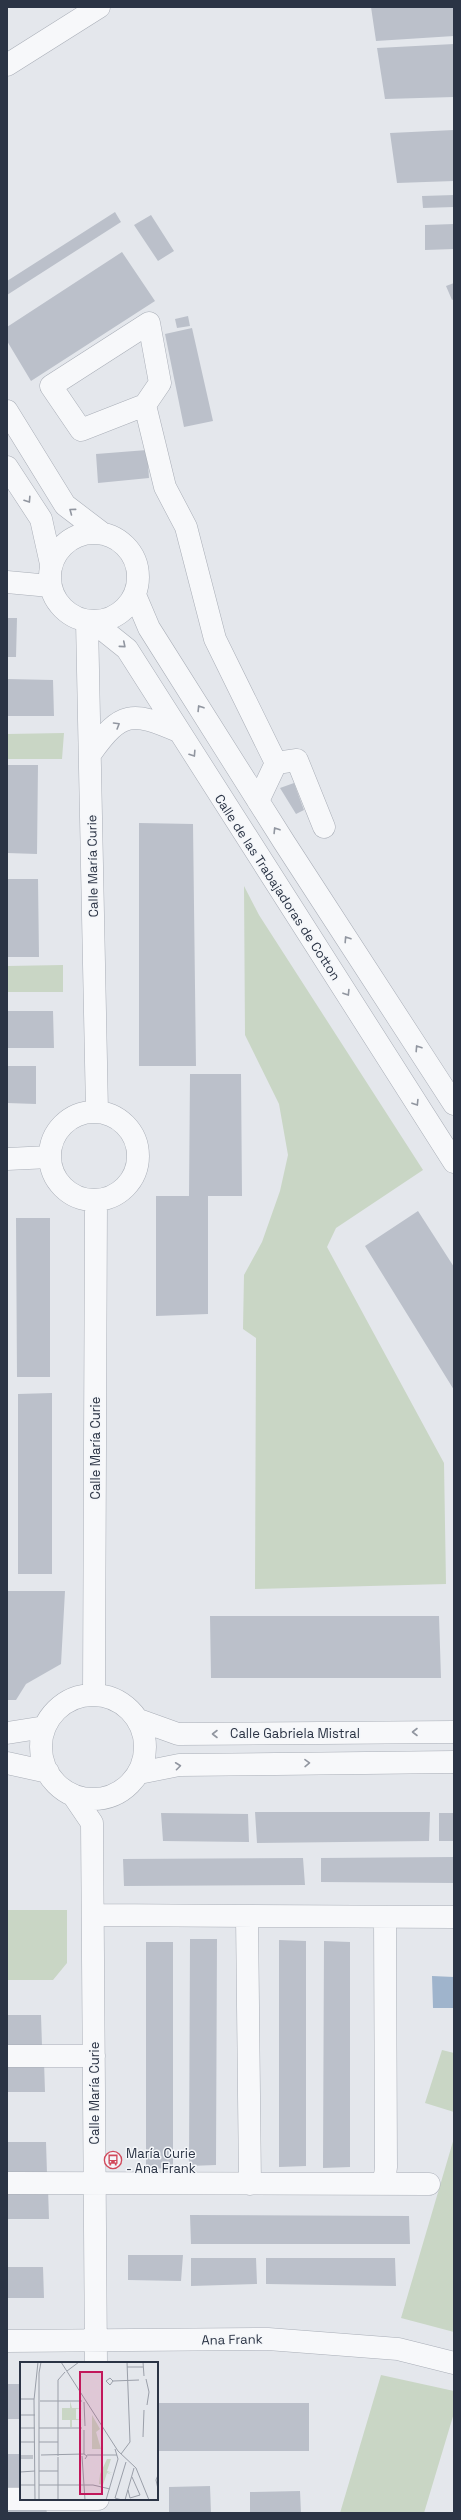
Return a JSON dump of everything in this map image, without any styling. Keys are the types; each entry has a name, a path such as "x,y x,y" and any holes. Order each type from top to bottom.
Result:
{"street":[{"path":"7,65 99,7"},
{"path":"145,405 81,430 51,386 149,323 160,383 145,405 164,487 186,527 215,639 276,762"},
{"path":"7,411 65,505 104,534"},
{"path":"7,467 41,519 52,564"},
{"path":"90,533 104,534 116,538 134,557 138,569 138,582 135,595 127,608 114,617 90,621 72,616 62,609 50,586 52,564 57,552 66,542 78,536 90,533"},
{"path":"7,582 50,586"},
{"path":"135,595 149,628 258,801 454,1104"},
{"name":"Calle de las Trabajadoras de Cotton","path":"90,621 127,649 454,1162"},
{"name":"Calle María Curie","path":"90,621 97,1111"},
{"path":"91,753 107,730 129,717 149,718 178,730"},
{"path":"276,762 297,760 324,827"},
{"path":"258,801 276,762"},
{"path":"97,1111 115,1116 128,1126 136,1138 139,1154 136,1173 127,1186 115,1195 96,1201 76,1197 61,1186 53,1172 50,1157 52,1142 59,1129 71,1118 81,1113 97,1111"},
{"path":"7,1159 50,1157"},
{"name":"Calle María Curie","path":"94,1694 96,1201"},
{"path":"94,1694 112,1698 123,1703 138,1720 144,1730 146,1748 139,1773 128,1787 110,1796 91,1799 73,1795 60,1787 48,1772 42,1756 41,1742 45,1727 53,1713 64,1704 80,1696 94,1694"},
{"name":"Calle Gabriela Mistral","path":"138,1720 178,1734 454,1732"},
{"path":"7,1733 45,1727"},
{"path":"139,1773 179,1765 454,1762"},
{"path":"7,1763 48,1772"},
{"path":"73,1795 92,1823 110,1796"},
{"name":"Calle María Curie","path":"92,1823 96,2362"},
{"path":"93,1915 454,1917"},
{"path":"247,1916 250,2184"},
{"path":"384,2184 386,2168 385,1917"},
{"path":"7,2056 94,2056"},
{"path":"7,2183 428,2184"},
{"name":"Ana Frank","path":"7,2341 268,2339 398,2350 454,2363"},
{"path":"7,2499 20,2499"},
{"path":"98,2500 98,2513"}],"green space":[{"path":"64,733 62,759 7,759 7,734"},
{"path":"244,886 259,915 423,1170 336,1228 327,1247 444,1463 446,1584 255,1589 256,1338 243,1329 244,1275 262,1242 280,1191 288,1155 279,1104 245,1035"},
{"path":"63,965 63,992 7,992 7,966"},
{"path":"7,1910 67,1910 67,1963 53,1980 7,1980"},
{"path":"442,2050 454,2053 454,2112 425,2103"},
{"path":"454,2138 454,2332 401,2318"},
{"path":"381,2375 454,2391 454,2413 424,2513 340,2513"}],"water":[{"path":"432,1976 454,1977 454,2008 433,2008"}],"building":[{"path":"371,7 454,7 454,36 376,41"},
{"path":"454,44 454,97 385,99 377,48"},
{"path":"454,130 454,181 397,183 390,133"},
{"path":"454,195 454,207 423,208 422,196"},
{"path":"115,212 121,222 7,295 7,281"},
{"path":"151,215 174,251 158,261 134,225"},
{"path":"454,224 454,249 425,250 425,225"},
{"path":"122,252 155,301 31,381 7,341 7,327"},
{"path":"454,283 454,299 452,300 446,286"},
{"path":"188,316 190,326 177,328 175,319"},
{"path":"192,328 213,421 184,427 165,334"},
{"path":"147,450 149,478 98,483 96,454"},
{"path":"7,618 17,618 16,657 7,657"},
{"path":"7,679 53,680 54,716 7,716"},
{"path":"7,765 38,765 37,854 7,853"},
{"path":"294,783 304,810 296,814 280,788"},
{"path":"139,823 193,824 196,1066 139,1066"},
{"path":"7,879 38,879 39,957 7,957"},
{"path":"7,1011 53,1011 54,1048 7,1048"},
{"path":"7,1066 36,1066 36,1104 7,1103"},
{"path":"190,1074 241,1074 242,1196 208,1196 208,1314 156,1316 156,1196 189,1196"},
{"path":"418,1211 454,1267 454,1390 365,1246"},
{"path":"16,1218 50,1218 50,1377 17,1377"},
{"path":"52,1393 52,1574 18,1574 18,1394"},
{"path":"7,1591 65,1591 61,1664 26,1684 16,1700 7,1700"},
{"path":"210,1616 439,1616 441,1678 211,1678"},
{"path":"255,1812 430,1812 429,1841 257,1843"},
{"path":"161,1813 248,1814 249,1842 163,1841"},
{"path":"439,1813 454,1813 454,1841 439,1841"},
{"path":"454,1857 454,1883 321,1882 321,1858"},
{"path":"303,1858 305,1885 124,1886 123,1859"},
{"path":"190,1939 217,1939 216,2165 189,2166"},
{"path":"279,1940 306,1941 306,2166 279,2167"},
{"path":"324,1941 350,1942 350,2167 323,2168"},
{"path":"146,1942 173,1942 173,2168 146,2169"},
{"path":"7,2015 41,2015 42,2046 7,2047"},
{"path":"7,2061 44,2061 45,2092 7,2092"},
{"path":"7,2142 46,2142 47,2174 7,2174"},
{"path":"7,2188 48,2188 49,2219 7,2219"},
{"path":"190,2215 409,2216 410,2244 191,2244"},
{"path":"128,2255 183,2255 181,2281 128,2280"},
{"path":"191,2258 256,2258 257,2284 191,2286"},
{"path":"266,2258 395,2258 396,2286 266,2284"},
{"path":"7,2267 43,2267 44,2298 7,2298"},
{"path":"7,2384 20,2384 20,2419 7,2419"},
{"path":"158,2403 309,2403 309,2451 158,2451"},
{"path":"7,2454 20,2454 20,2487 7,2487"},
{"path":"210,2486 211,2513 169,2513 169,2487"},
{"path":"300,2491 301,2513 250,2513 250,2492"},
{"path":"7,2508 46,2508 47,2513 7,2513"}],"place":[{"name":"María Curie - Ana Frank","path":"113,2160"}]}
